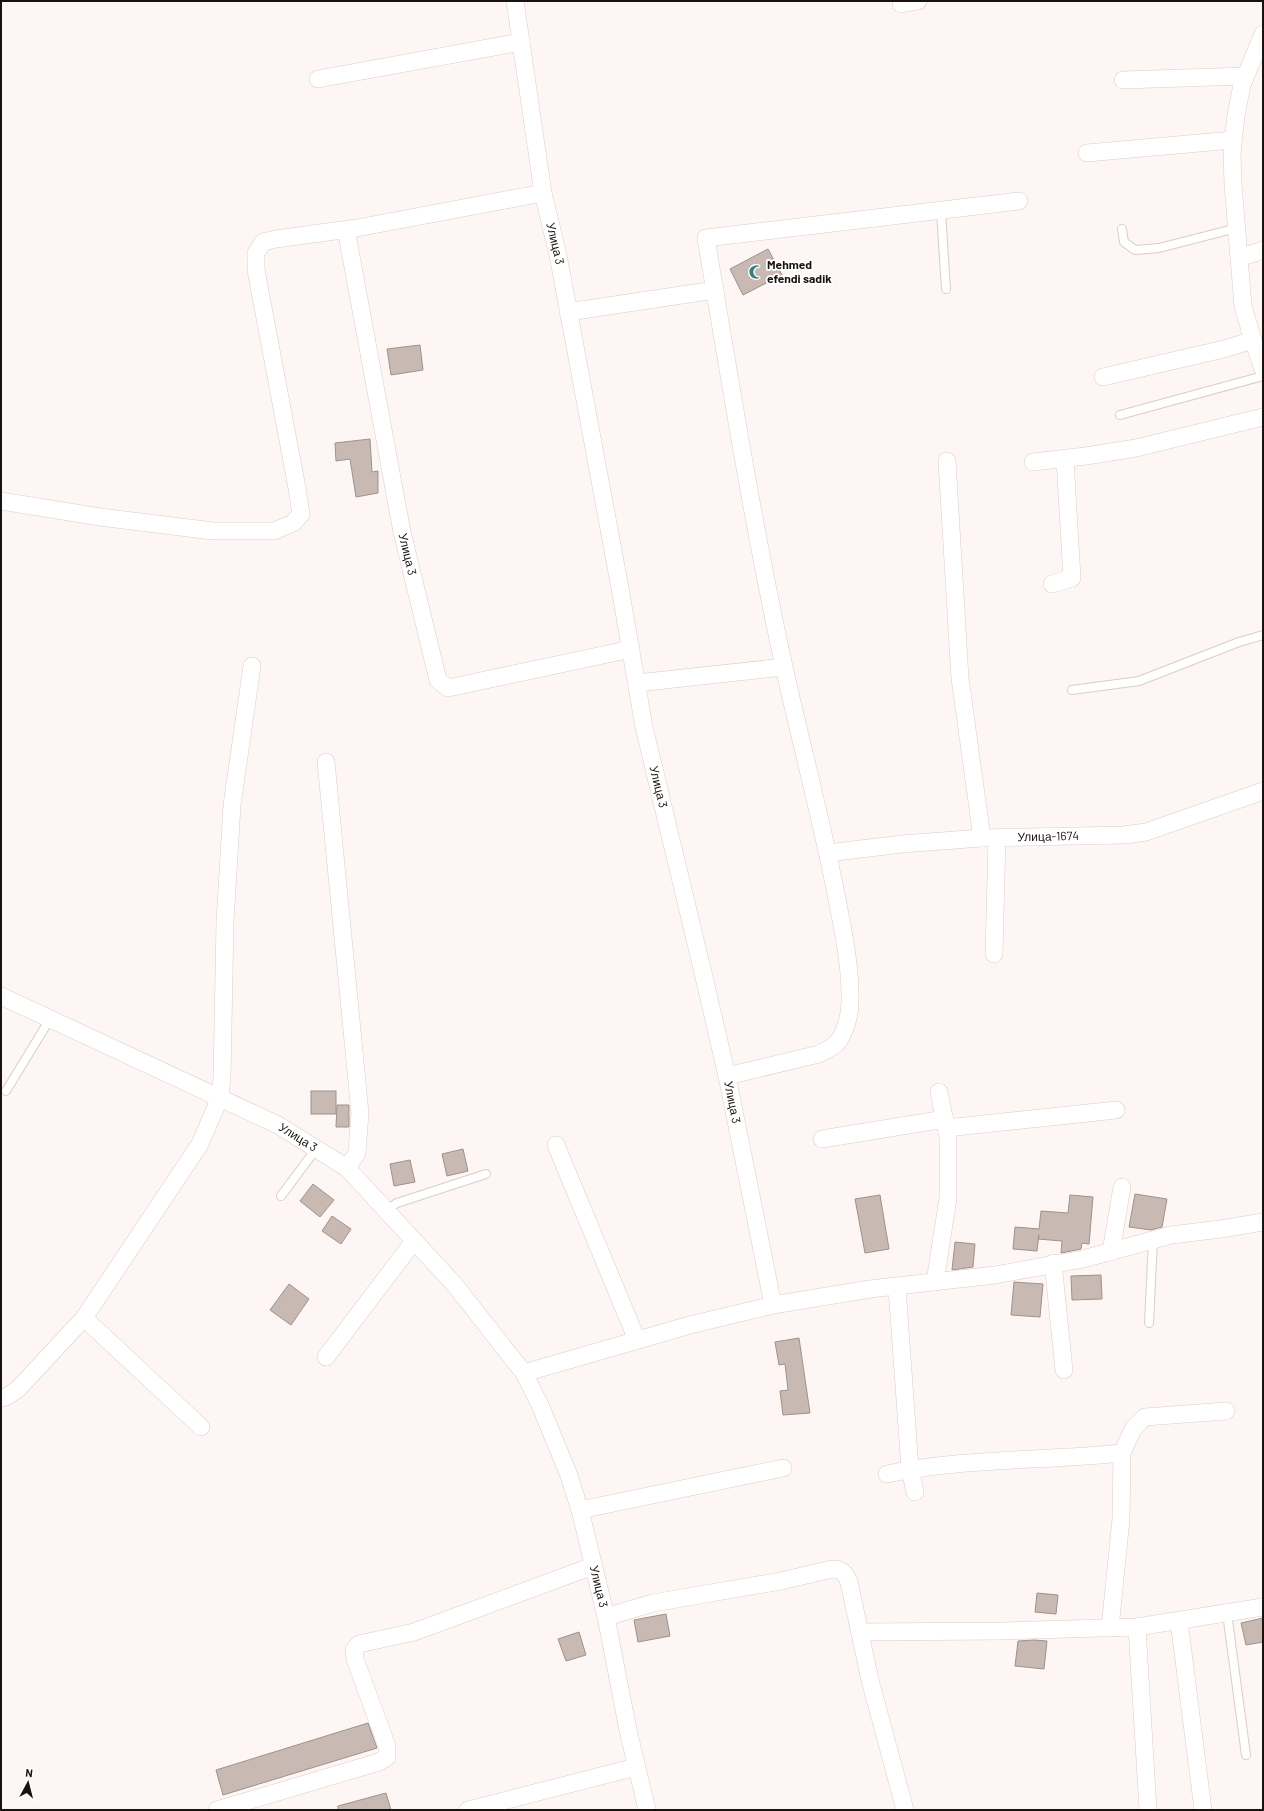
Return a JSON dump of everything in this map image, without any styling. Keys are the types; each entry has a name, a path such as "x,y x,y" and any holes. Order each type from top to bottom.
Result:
{"street":[{"name":"Улица 3","path":"515,1 543,193 558,255 644,727 704,977 773,1304"},
{"path":"900,4 918,1"},
{"path":"1263,34 1242,85 1233,140 1233,184 1244,306 1253,340 1263,369"},
{"path":"318,78 521,42"},
{"path":"1123,80 1245,76"},
{"path":"1087,153 1233,140"},
{"path":"1,501 100,516 214,530 274,531 293,523 301,514 256,270 256,253 262,242 346,229 543,193"},
{"path":"726,1076 819,1054 828,1050 837,1043 850,1006 849,972 828,853 784,667 737,422 706,238 1019,202"},
{"name":"Улица 3","path":"346,229 402,532 438,680 448,688 631,649"},
{"path":"1239,258 1263,250"},
{"path":"568,312 715,290"},
{"path":"1102,377 1224,349 1253,340"},
{"path":"1034,462 1136,448 1263,417"},
{"path":"1052,584 1072,578 1065,458"},
{"path":"947,461 960,671 990,838 994,954"},
{"path":"1,1398 18,1389 84,1318 200,1144 220,1097 222,1078 225,922 232,805 252,666"},
{"path":"637,683 784,667"},
{"path":"326,762 360,1113 357,1153 347,1168"},
{"name":"Улица-1674","path":"828,853 902,844 990,838 1124,835 1146,832 1263,791"},
{"name":"Улица 3","path":"1,996 278,1125 347,1168 454,1284 524,1372 559,1449 580,1510 606,1617 636,1767 647,1810"},
{"path":"935,1282 948,1198 948,1137 939,1092"},
{"path":"822,1139 945,1124 1116,1110"},
{"path":"556,1145 637,1340"},
{"path":"1111,1252 1122,1187"},
{"path":"524,1372 773,1304 870,1289 897,1287 995,1274 1083,1259 1171,1235 1221,1230 1263,1222"},
{"path":"326,1357 414,1241"},
{"path":"1053,1263 1064,1370"},
{"path":"897,1287 910,1469 915,1492"},
{"path":"84,1318 201,1427"},
{"path":"1110,1628 1121,1519 1122,1453 1133,1429 1146,1417 1226,1411"},
{"path":"887,1474 910,1469 965,1463 1084,1457 1122,1453"},
{"path":"580,1510 783,1468"},
{"path":"217,1810 379,1762 386,1757 387,1746 355,1659 354,1650 359,1644 414,1632 593,1566"},
{"path":"606,1617 653,1603 781,1581 832,1569 839,1569 844,1572 849,1582 870,1680 905,1810"},
{"path":"860,1632 1137,1628 1263,1607"},
{"path":"1179,1621 1203,1810"},
{"path":"1137,1628 1148,1810"},
{"path":"468,1810 636,1767"}],"lane":[{"path":"941,211 946,289"},
{"path":"1122,229 1124,242 1136,250 1160,248 1237,228"},
{"path":"1120,414 1263,376"},
{"path":"1072,690 1140,681 1239,642 1263,635"},
{"path":"6,1091 50,1019"},
{"path":"281,1196 316,1149"},
{"path":"386,1210 397,1203 486,1174"},
{"path":"1149,1323 1153,1240"},
{"path":"1227,1613 1246,1755"}],"building":[{"name":"Mehmed efendi sadik","path":"768,249 782,275 743,295 730,269"},
{"path":"420,345 423,370 391,375 387,349"},
{"path":"370,439 372,472 378,471 378,493 356,497 350,459 336,461 335,443"},
{"path":"311,1091 336,1091 336,1114 311,1114"},
{"path":"337,1105 349,1105 349,1127 336,1127"},
{"path":"463,1149 468,1171 447,1176 442,1154"},
{"path":"410,1160 415,1182 394,1186 390,1164"},
{"path":"313,1184 334,1200 320,1217 300,1201"},
{"path":"1135,1194 1167,1199 1162,1227 1151,1230 1129,1227"},
{"path":"880,1195 889,1249 865,1253 855,1199"},
{"path":"1070,1195 1093,1197 1089,1244 1082,1243 1081,1249 1061,1253 1062,1241 1038,1239 1037,1251 1013,1249 1015,1227 1039,1229 1041,1211 1068,1213"},
{"path":"332,1216 351,1229 341,1244 322,1231"},
{"path":"955,1242 975,1244 973,1267 952,1270"},
{"path":"1101,1275 1102,1299 1072,1300 1071,1276"},
{"path":"1014,1282 1043,1284 1040,1317 1011,1315"},
{"path":"289,1284 309,1299 291,1325 270,1310"},
{"path":"799,1338 810,1413 783,1415 780,1391 788,1390 785,1364 779,1365 775,1342"},
{"path":"1037,1593 1058,1595 1056,1614 1035,1612"},
{"path":"666,1614 670,1636 638,1642 634,1620"},
{"path":"1263,1618 1263,1642 1246,1645 1241,1623"},
{"path":"579,1632 586,1655 566,1661 558,1639"},
{"path":"1018,1641 1047,1641 1044,1669 1015,1666"},
{"path":"368,1723 377,1748 223,1795 216,1770"},
{"path":"386,1793 391,1810 338,1810 338,1806"}],"place":[{"name":"Mehmed efendi sadik","path":"756,272"}]}
